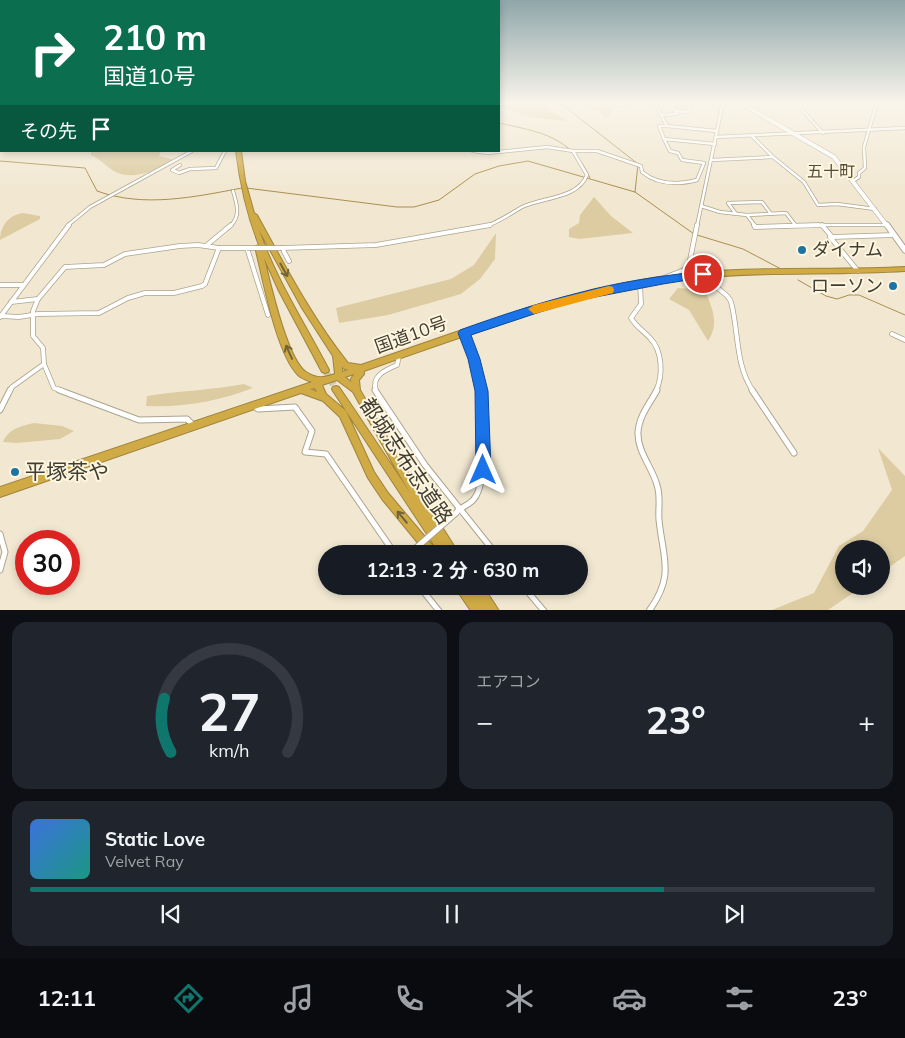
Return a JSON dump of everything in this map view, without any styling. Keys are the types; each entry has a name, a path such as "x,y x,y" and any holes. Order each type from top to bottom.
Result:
{"highway":[{"path":"238,152 245,194 282,335 300,372 301,384 285,394"},
{"path":"245,194 262,231 304,306 337,355 346,366 353,368 368,367"},
{"path":"249,210 268,261 325,370"},
{"name":"国道10号","path":"0,492 557,302 640,284 712,274 905,269"},
{"path":"337,355 340,377 356,390"},
{"path":"368,367 354,379 356,390 399,466 448,545"},
{"path":"300,372 321,383 323,396 342,414 370,475 426,545"},
{"name":"都城志布志道路","path":"336,388 440,545"},
{"path":"300,389 312,392 330,402"},
{"path":"466,595 478,610"},
{"path":"476,595 487,610"},
{"path":"483,595 494,610"}],"street":[{"path":"661,130 670,151 678,153 682,160 704,163 712,160 773,157"},
{"path":"663,280 684,270 689,265 718,131 713,130"},
{"path":"788,130 834,157 905,250"},
{"path":"716,137 859,130"},
{"path":"853,181 859,177 865,168 864,148 870,130"},
{"path":"752,136 773,157 804,182 818,205 836,204 875,209"},
{"path":"664,139 714,144"},
{"path":"500,152 547,147 573,151 601,151 641,166 642,172 650,179 674,182 691,182 699,178 704,163"},
{"path":"194,426 187,419 139,420 54,388 44,364 46,353 44,347 33,336 33,314 38,299 65,267 104,265 116,257 129,253 180,246 282,248 376,246 445,232 486,227 524,207 570,192 586,180 587,175 573,151"},
{"path":"0,317 66,226 84,211 190,152"},
{"path":"180,165 172,170 179,173 190,169 216,168 224,152"},
{"path":"480,152 498,152"},
{"path":"207,246 236,222 238,208 234,191"},
{"path":"736,214 728,203 762,202 772,214"},
{"path":"701,206 747,215 786,213 796,226"},
{"path":"747,215 755,227 886,225"},
{"path":"822,225 858,271"},
{"path":"832,236 894,235"},
{"path":"0,317 33,314 99,313 113,308 128,298 145,293 174,292 202,286 206,284 220,248"},
{"path":"247,248 268,315"},
{"path":"282,248 289,261"},
{"path":"712,274 714,278 712,279 713,284 730,299 738,337 739,360 746,381 794,452"},
{"path":"0,285 23,284"},
{"path":"640,284 641,304 630,318 635,325 653,340 656,347 660,375 642,415 638,433 642,451 661,495 659,522 666,556 667,572 665,585 659,599 650,610"},
{"path":"11,302 38,299"},
{"path":"419,545 475,498 480,488 483,470 481,391 474,359 464,333"},
{"path":"892,334 905,340"},
{"path":"399,356 397,364 380,373 375,379 374,385 376,390 425,465 458,511 488,545"},
{"path":"0,410 12,387 44,364"},
{"path":"254,405 258,409 295,407 312,431 305,452 326,454 389,545"},
{"path":"0,534 7,547 0,570"},
{"path":"427,595 439,610"},
{"path":"531,595 544,610"}],"shaded area":[{"path":"91,152 161,152 159,156 175,160 148,172 125,175 111,169 91,155"},
{"path":"594,197 611,216 633,233 579,239 569,237 569,229 579,223 580,215"},
{"path":"23,213 40,216 40,219 0,240 0,235 6,222 13,216"},
{"path":"496,233 495,259 480,279 461,294 388,315 339,323 336,308 451,279 474,265"},
{"path":"678,288 705,290 714,316 714,328 708,341 689,310 669,299"},
{"path":"244,384 253,388 201,403 146,406 147,396"},
{"path":"34,423 62,426 74,431 60,439 17,443 3,442 12,431"},
{"path":"878,448 905,476 905,556 890,567 890,540 849,540 863,531 892,490"},
{"path":"835,554 835,595 850,595 828,610 772,610 814,593"}],"waterway":[{"path":"533,130 553,138 574,153 590,178"},
{"path":"595,130 638,164 635,192"},
{"path":"0,161 85,168 97,191 133,199 169,199 206,195 242,188"},
{"path":"246,188 397,207 414,207 439,200 475,174 499,166 528,161 635,192"},
{"path":"635,192 694,234"},
{"path":"697,235 743,249 781,269"},
{"path":"798,280 826,296 837,299 849,295 859,295 905,315"}],"tunnel":[{"path":"325,370 336,389"}],"slow traffic":[{"path":"534,309 609,290"}],"place":[{"name":"ダイナム","path":"802,250"},
{"name":"ローソン","path":"893,286"},
{"name":"平塚茶や","path":"15,472"}],"district":[{"name":"五十町","path":"831,171"}],"route":[{"path":"483,470 484,456 479,376 464,333 580,296 703,274"}]}
